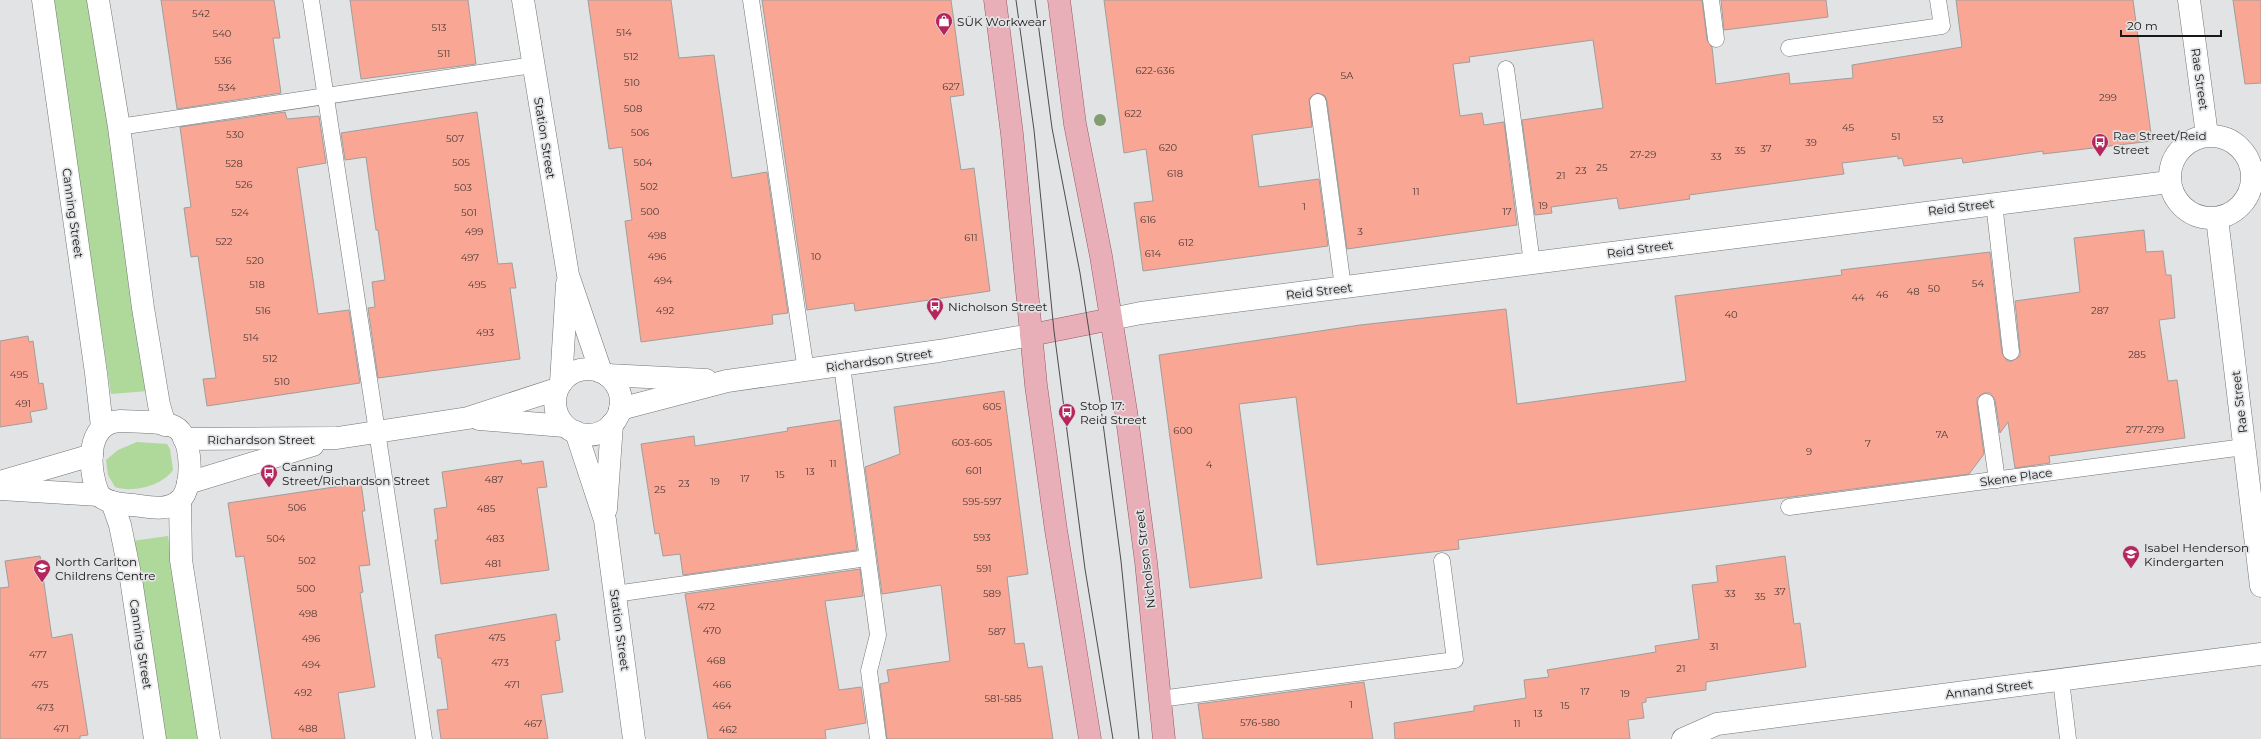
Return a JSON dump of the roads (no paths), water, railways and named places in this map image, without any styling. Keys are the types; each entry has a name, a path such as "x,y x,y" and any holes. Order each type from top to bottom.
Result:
{"main road":[{"path":"995,0 1012,134 1036,385 1057,538 1090,739"},
{"name":"Nicholson Street","path":"1059,0 1076,124 1101,256 1126,411 1146,562 1164,739"},
{"path":"1031,335 1111,319"}],"street":[{"name":"Canning Street","path":"43,0 96,373 102,427"},
{"path":"98,0 119,128 143,308 159,405 165,425"},
{"name":"Station Street","path":"523,0 568,275 604,373"},
{"name":"Rae Street","path":"2189,0 2207,135"},
{"path":"2207,135 2222,136 2235,142 2245,152 2256,168 2247,197 2238,208 2217,218 2202,217 2188,212 2178,202 2169,182 2170,168 2176,154 2185,144 2198,136 2207,135"},
{"name":"Reid Street","path":"1111,319 1141,313 1994,203 2169,182"},
{"name":"Rae Street","path":"2217,218 2261,586"},
{"name":"Station Street","path":"559,386 568,275"},
{"name":"Richardson Street","path":"616,416 727,381 842,366 1031,335"},
{"path":"590,368 604,373 618,390 621,400 616,416 596,434 571,429 555,408 559,386 569,375 579,370 590,368"},
{"name":"Richardson Street","path":"604,373 727,381"},
{"name":"Richardson Street","path":"184,439 337,438 468,418 559,386"},
{"name":"Station Street","path":"605,520 616,416"},
{"name":"Richardson Street","path":"468,418 571,429"},
{"path":"106,499 92,455 96,437 102,427 116,421 165,425 177,429 184,439 189,461 184,492 181,560 209,739"},
{"name":"Station Street","path":"571,429 605,520 634,739"},
{"name":"Richardson Street","path":"184,492 337,438"},
{"path":"0,482 92,455"},
{"path":"0,490 106,499 162,508 184,492"},
{"name":"Canning Street","path":"106,499 120,525 131,579 155,739"},
{"name":"Annand Street","path":"1683,739 1717,724 2261,654"}],"lane":[{"path":"311,0 424,739"},
{"path":"751,0 806,371"},
{"path":"1711,0 1716,39"},
{"path":"1789,48 1942,26 1938,0"},
{"path":"119,128 533,65"},
{"path":"1506,69 1532,263"},
{"path":"1318,102 1343,287"},
{"path":"1994,203 2010,352"},
{"path":"842,366 878,635 869,671 878,739"},
{"path":"1986,402 1997,480"},
{"name":"Skene Place","path":"1789,507 2244,447"},
{"path":"615,594 867,558"},
{"path":"1160,699 1455,660 1442,561"},
{"path":"2061,680 2068,739"}],"tram line":[{"path":"1016,0 1034,130 1054,331 1085,569 1113,739"},
{"path":"1035,0 1052,128 1080,273 1101,408 1121,561 1139,739"}],"place":[{"name":"SÜK Workwear","path":"944,36"},
{"name":"Rae Street/Reid Street","path":"2100,157"},
{"name":"Nicholson Street","path":"935,321"},
{"name":"Stop 17: Reid Street","path":"1067,427"},
{"name":"Canning Street/Richardson Street","path":"269,488"},
{"name":"Isabel Henderson Kindergarten","path":"2131,569"},
{"name":"North Carlton Childrens Centre","path":"42,583"}]}
